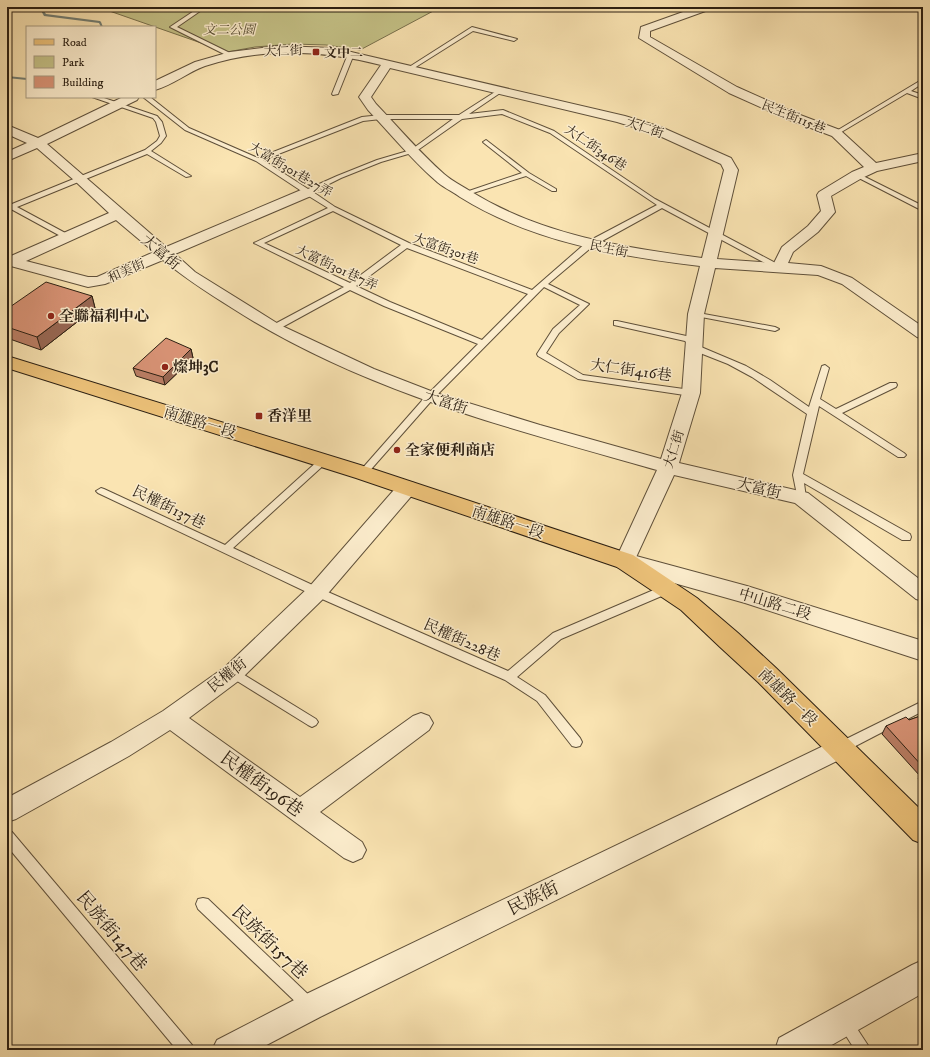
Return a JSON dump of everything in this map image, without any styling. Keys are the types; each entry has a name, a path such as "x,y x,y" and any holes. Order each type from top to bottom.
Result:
{"main road":[{"name":"南雄路一段","path":"7,362 363,473 625,561 689,604 745,655 923,831"}],"street":[{"name":"民生街115巷","path":"707,7 645,29 644,38 733,90 791,116 836,133 873,168"},
{"name":"大仁街","path":"156,86 199,64 230,55 278,49 324,50 351,54 409,70 621,119 646,126 726,161 732,170 696,314 691,393 668,467 625,561"},
{"name":"民生街","path":"387,64 365,97 381,117 440,178 480,203 517,221 590,244 632,253 708,263 821,271 847,281 923,334"},
{"path":"7,156 38,143 131,98"},
{"name":"大富街","path":"7,128 38,143 80,178 163,254 190,275 274,328 368,373 430,397 534,429 668,467 801,498 923,593"},
{"path":"779,267 787,250 813,228 828,212 824,195 857,175 873,168 923,157"},
{"name":"和美街","path":"10,261 88,282 100,281 306,193"},
{"path":"10,261 118,214"},
{"name":"民權街","path":"7,811 171,718 233,673 317,592 408,488"},
{"name":"中山路二段","path":"625,561 747,595 923,651"},
{"name":"民權街196巷","path":"171,718 353,850"},
{"path":"300,812 421,724"},
{"name":"民族街","path":"227,1050 310,1007 840,748"},
{"path":"791,1050 923,976"}],"lane":[{"path":"203,7 173,27 230,55"},
{"path":"409,70 472,29 514,39"},
{"path":"335,94 351,54"},
{"path":"836,133 923,81"},
{"path":"306,193 339,177 378,161 413,151 460,117 500,91"},
{"path":"906,91 923,97"},
{"path":"8,206 147,151 159,142 163,136 159,122 155,117 98,98"},
{"name":"大富街301巷27弄","path":"147,98 187,129 258,160 306,193 406,246"},
{"name":"大仁街346巷","path":"258,160 362,119 381,117 460,117 503,112 552,132 662,205 715,235 779,267"},
{"path":"486,142 527,174 554,190"},
{"path":"147,151 188,176"},
{"path":"465,194 527,174"},
{"path":"857,175 923,209"},
{"path":"363,473 430,397 533,293 590,244 662,205"},
{"path":"8,206 66,237"},
{"name":"大富街301巷7弄","path":"333,208 258,243 387,304 482,343"},
{"name":"大富街301巷","path":"274,328 351,286 406,246 533,293"},
{"name":"大仁街416巷","path":"544,284 585,304 556,331 541,354 581,377 691,393"},
{"path":"696,314 775,328"},
{"path":"617,322 688,339 693,348 737,364 780,390 812,413"},
{"path":"801,498 798,475 812,413 825,368"},
{"path":"836,413 894,385"},
{"path":"816,400 901,455"},
{"path":"224,550 323,461"},
{"path":"798,475 906,538"},
{"name":"民權街137巷","path":"101,491 224,550 317,592"},
{"path":"510,677 557,636 667,589"},
{"name":"民權街228巷","path":"317,592 510,677 541,698 576,742"},
{"path":"233,673 312,722"},
{"path":"840,748 923,706"},
{"name":"民族街147巷","path":"7,836 187,1050"},
{"name":"民族街157巷","path":"204,904 310,1007"},
{"path":"844,1021 864,1050"}],"green space":[{"name":"文二公園","path":"98,7 430,7 437,9 360,50 326,45 293,44 255,47 227,52"}],"building":[{"path":"46,282 92,296 37,337 7,327 7,309"},
{"path":"166,338 191,349 163,377 133,368"},
{"path":"923,715 923,767 886,726 906,717 909,720"}],"waterway":[{"path":"40,7 45,15 100,22 102,26"},
{"path":"7,77 26,79"}],"place":[{"name":"文中二","path":"316,52"},
{"name":"全聯福利中心","path":"51,316"},
{"name":"燦坤3C","path":"165,367"},
{"name":"香洋里","path":"259,416"},
{"name":"全家便利商店","path":"397,450"}]}
